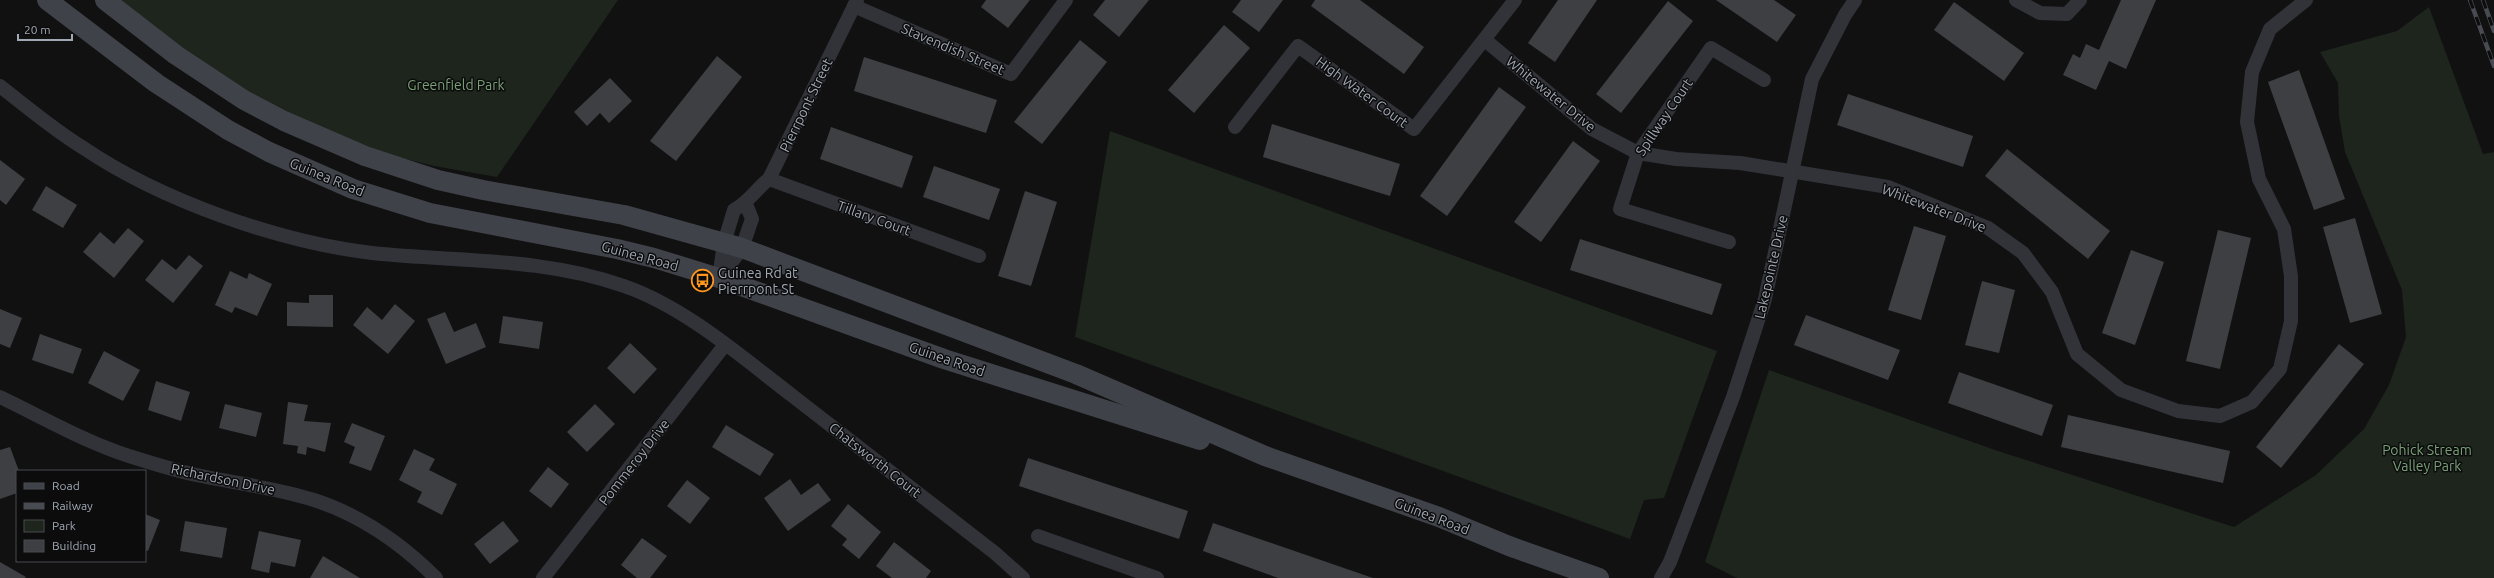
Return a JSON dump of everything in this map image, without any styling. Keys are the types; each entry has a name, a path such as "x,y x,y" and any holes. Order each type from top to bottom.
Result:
{"main road":[{"name":"Guinea Road","path":"47,0 156,83 195,110 269,152 346,186 430,213 617,249 719,278 944,359 1199,440 1265,456"},
{"name":"Guinea Road","path":"105,0 176,55 244,100 284,121 365,156 446,181 624,215 733,246 1076,374 1265,456 1439,518 1599,578"}],"street":[{"name":"Stavendish Street","path":"856,3 1012,74 1066,0"},
{"name":"High Water Court","path":"1235,127 1298,46 1414,129 1516,0"},
{"name":"Lakepointe Drive","path":"1661,578 1670,562 1733,397 1765,300 1812,79 1845,14 1855,0"},
{"path":"2016,0 2040,13 2067,14 2080,0"},
{"name":"Whitewater Drive","path":"1485,40 1592,129 1638,152 1676,159 1740,163 1888,188 1988,228 2023,253 2052,292 2077,354 2121,390 2178,411 2220,416 2252,402 2280,369 2291,322 2291,276 2284,229 2259,179 2247,122 2252,72 2270,29 2306,0"},
{"name":"Pierrpont Street","path":"733,246 734,210 746,204 756,189 770,180 856,3"},
{"name":"Spillway Court","path":"1729,242 1620,209 1638,152 1711,48 1764,80"},
{"path":"0,86 82,148 121,170 164,191 244,223 304,240 367,252 428,259 527,264 588,274 627,287 655,300 687,319 724,346"},
{"name":"Tillary Court","path":"770,180 979,256"},
{"name":"Pierrpont Street","path":"719,278 733,246 752,219 746,204"},
{"name":"Pommeroy Drive","path":"543,578 724,346"},
{"name":"Chatsworth Court","path":"724,346 983,544 1023,578"},
{"name":"Richardson Drive","path":"0,397 86,439 127,455 194,475 291,493 333,508 368,525 403,549 436,578"},
{"path":"1038,536 1156,578"}],"green space":[{"name":"Greenfield Park","path":"113,0 618,0 497,177 434,166 386,154 332,135 244,93"},
{"name":"Pohick Stream Valley Park","path":"2429,7 2483,154 2494,152 2494,578 1737,578 1705,562 1769,370 1998,451 2234,527 2316,475 2364,429 2389,385 2406,337 2402,290 2345,152 2339,116 2338,83 2320,52 2397,31"},
{"path":"1110,131 1717,351 1664,498 1644,500 1630,539 1075,337"}],"building":[{"path":"986,0 1030,0 1008,28 981,7"},
{"path":"1105,0 1149,0 1119,37 1093,15"},
{"path":"1241,0 1283,0 1259,32 1232,12"},
{"path":"1315,0 1360,0 1424,47 1404,74 1311,6"},
{"path":"1558,0 1597,0 1555,62 1528,43"},
{"path":"1716,0 1774,0 1796,15 1777,42"},
{"path":"2121,0 2156,0 2126,69 2109,61 2096,90 2063,75 2073,54 2080,58 2086,44 2099,50"},
{"path":"1668,1 1693,21 1621,113 1596,94"},
{"path":"1954,2 2024,53 2004,81 1934,30"},
{"path":"1224,25 1250,48 1194,113 1168,90"},
{"path":"1080,40 1107,62 1042,144 1014,122"},
{"path":"717,56 742,77 676,161 650,141"},
{"path":"864,57 997,100 986,133 854,91"},
{"path":"2299,70 2345,199 2314,210 2268,82"},
{"path":"610,78 632,101 609,123 600,113 587,126 574,112"},
{"path":"1499,87 1526,107 1447,216 1420,196"},
{"path":"1848,94 1973,136 1963,167 1837,125"},
{"path":"1272,124 1400,164 1390,196 1263,157"},
{"path":"831,127 913,156 902,188 820,159"},
{"path":"1573,141 1600,161 1541,242 1514,222"},
{"path":"2007,149 2110,231 2088,259 1985,176"},
{"path":"0,160 25,179 6,205 0,200"},
{"path":"934,166 1000,189 989,220 923,197"},
{"path":"46,186 77,205 63,228 32,210"},
{"path":"1025,191 1057,202 1031,286 998,276"},
{"path":"2355,218 2382,314 2350,323 2323,227"},
{"path":"1914,226 1946,236 1921,320 1888,310"},
{"path":"128,228 144,241 114,278 83,252 100,232 114,244"},
{"path":"2218,230 2251,238 2220,369 2186,361"},
{"path":"1580,239 1722,284 1712,315 1570,270"},
{"path":"2131,250 2164,262 2135,345 2102,333"},
{"path":"189,255 203,266 173,303 145,280 162,259 176,270"},
{"path":"230,271 247,279 249,273 272,284 257,316 235,307 232,313 215,305"},
{"path":"1982,281 2015,290 1999,353 1965,345"},
{"path":"309,295 333,295 333,327 287,326 287,302 309,303"},
{"path":"395,304 415,321 388,354 353,325 367,307 382,320"},
{"path":"0,309 22,318 10,348 0,344"},
{"path":"445,312 454,332 476,323 486,347 446,364 427,319"},
{"path":"1806,315 1900,350 1888,380 1794,345"},
{"path":"503,316 543,322 539,349 499,343"},
{"path":"40,334 82,349 73,374 32,360"},
{"path":"630,343 657,369 634,394 607,368"},
{"path":"2339,344 2364,364 2281,468 2256,447"},
{"path":"104,351 140,370 123,401 88,383"},
{"path":"1959,372 2053,405 2042,436 1948,403"},
{"path":"156,381 190,392 181,421 148,410"},
{"path":"288,402 308,405 304,421 331,423 325,452 307,447 306,455 297,453 298,446 283,444"},
{"path":"225,404 262,413 256,437 219,428"},
{"path":"595,404 615,424 587,452 567,432"},
{"path":"2068,415 2230,451 2223,483 2061,447"},
{"path":"352,423 385,436 371,471 349,463 355,447 344,442"},
{"path":"726,425 774,454 760,476 712,447"},
{"path":"10,447 19,470 16,470 16,493 0,499 0,450"},
{"path":"414,449 435,459 429,470 457,484 442,515 417,502 422,492 399,480"},
{"path":"1028,458 1188,511 1179,539 1019,486"},
{"path":"548,467 569,484 551,508 529,491"},
{"path":"790,479 801,495 818,483 831,500 788,531 764,498"},
{"path":"687,480 710,498 690,524 667,506"},
{"path":"848,504 881,532 859,559 842,545 847,539 831,526"},
{"path":"146,514 160,520 148,551 146,550"},
{"path":"185,521 227,528 222,558 180,551"},
{"path":"503,521 519,541 490,564 474,544"},
{"path":"1213,523 1373,578 1278,578 1203,551"},
{"path":"259,531 301,540 295,567 271,562 269,573 251,569"},
{"path":"642,538 667,556 650,578 637,578 621,565"},
{"path":"894,542 931,571 926,578 892,578 876,566"},
{"path":"323,556 360,578 310,578"},
{"path":"0,562 26,577 0,578"}],"railway":[{"path":"2470,0 2494,66"},
{"path":"2483,0 2494,31"}],"place":[{"name":"Guinea Rd at Pierrpont St","path":"702,281"}]}
